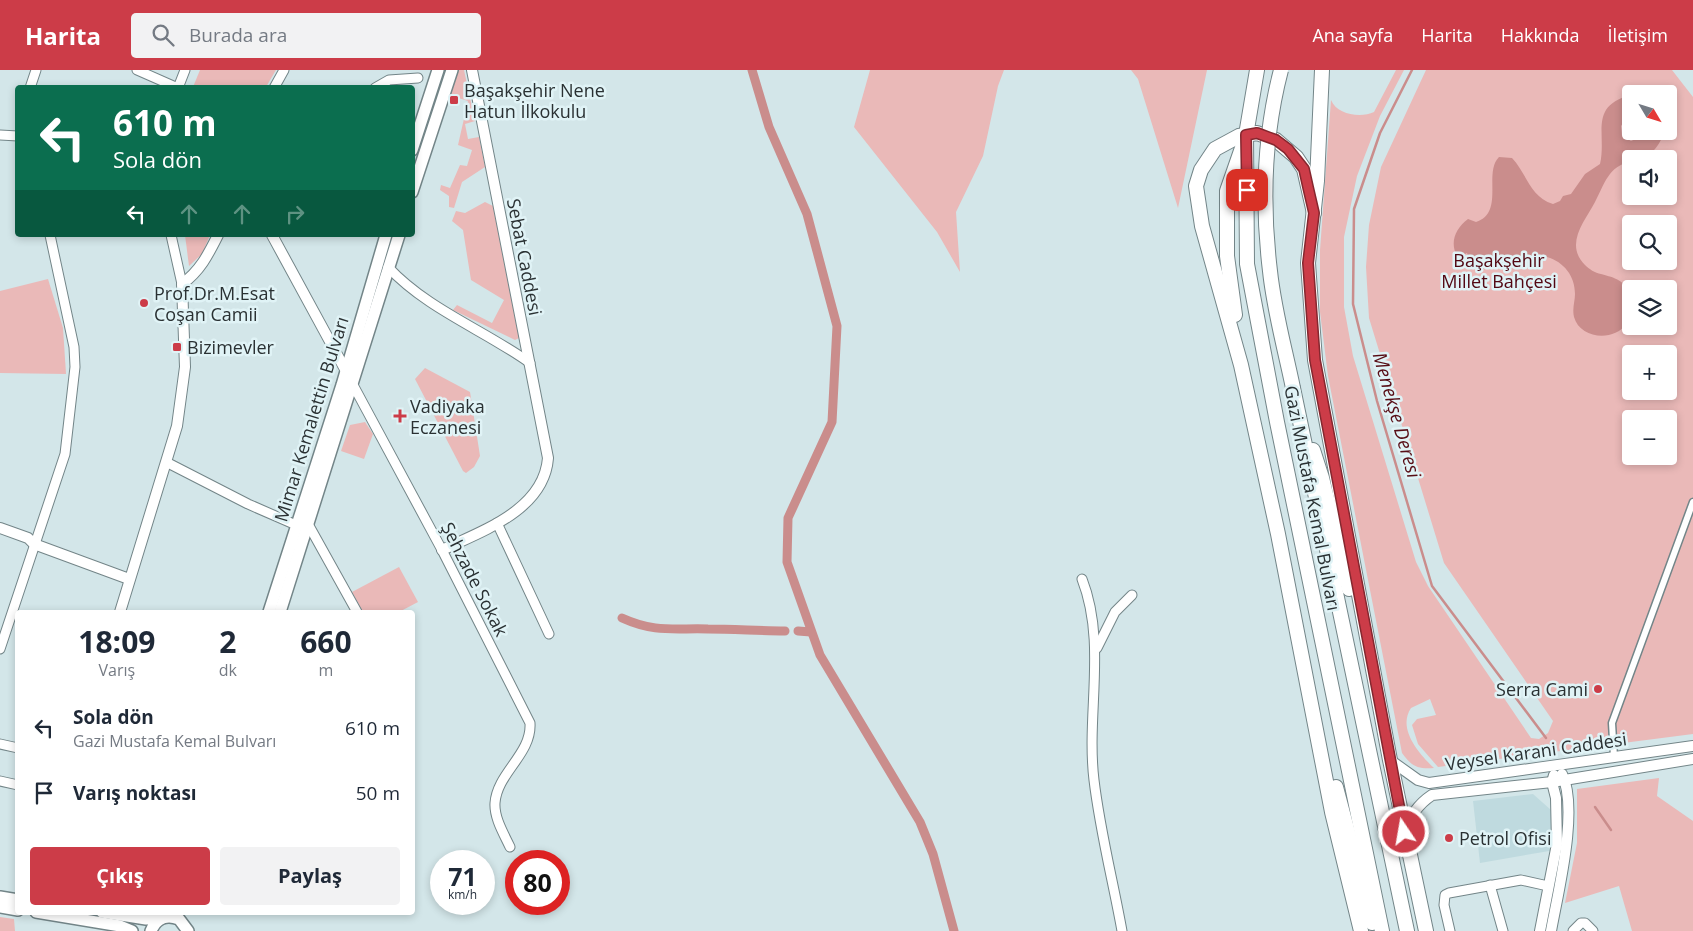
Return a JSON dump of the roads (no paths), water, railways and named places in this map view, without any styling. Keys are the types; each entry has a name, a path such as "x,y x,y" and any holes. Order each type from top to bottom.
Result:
{"highway":[{"name":"Gazi Mustafa Kemal Bulvarı","path":"1257,70 1246,135 1247,264 1279,431 1382,931"},
{"name":"Gazi Mustafa Kemal Bulvarı","path":"1281,70 1274,96 1267,157 1265,203 1270,272 1407,931"},
{"path":"1322,70 1318,181 1308,263 1315,360 1390,760 1426,931"},
{"path":"1314,213 1304,169 1296,157 1276,140 1257,133 1246,135 1215,149 1201,170 1196,186 1202,226 1241,365 1278,534 1332,812 1361,931"},
{"path":"1241,365 1227,256 1227,191 1246,135"},
{"path":"1293,388 1322,478 1390,760"},
{"path":"1313,709 1344,814 1374,931"}],"main road":[{"path":"415,141 438,70"},
{"path":"415,183 452,70"},
{"name":"Mimar Kemalettin Bulvarı","path":"270,610 302,524 385,237"},
{"path":"280,610 302,524 352,383 398,237"},
{"path":"380,257 388,267"},
{"path":"346,370 352,383"},
{"path":"0,897 15,900"},
{"path":"0,907 15,910"},
{"path":"54,915 120,926 132,931"},
{"path":"118,915 146,920 166,916 179,919 187,930"},
{"path":"187,930 189,915"},
{"path":"151,931 156,921 166,916"}],"street":[{"path":"31,85 36,70"},
{"path":"137,70 171,85"},
{"path":"179,85 185,70"},
{"path":"276,85 284,70"},
{"name":"Sebat Caddesi","path":"442,550 497,524 525,503 541,484 548,466 548,450 472,70"},
{"path":"380,85 389,80 418,78"},
{"path":"0,135 15,136"},
{"path":"0,649 65,454 75,368 74,347 50,237"},
{"path":"121,610 168,462 177,426 185,367 182,284 171,237"},
{"path":"182,284 194,276 205,261 217,237"},
{"path":"273,237 346,370"},
{"path":"388,267 399,278 454,317 530,363"},
{"name":"Şehzade Sokak","path":"352,383 442,550 530,723 528,741 497,791 496,815 510,847"},
{"path":"168,462 248,504 302,524 356,610"},
{"path":"1614,757 1612,723 1693,502"},
{"path":"497,524 548,634"},
{"path":"0,528 28,538 34,544 129,579"},
{"path":"1082,579 1090,600 1096,650 1093,686 1094,779 1122,931"},
{"path":"1096,650 1115,612 1132,595"},
{"path":"0,744 15,747"},
{"name":"Veysel Karani Caddesi","path":"1390,760 1418,780 1429,782 1693,746"},
{"name":"Veysel Karani Caddesi","path":"1404,832 1413,813 1422,802 1432,795 1552,782 1693,759"},
{"path":"1551,931 1568,840 1564,780 1557,765"},
{"path":"1540,931 1557,844 1556,798 1552,782 1557,765"},
{"path":"0,781 15,784"},
{"path":"1450,931 1444,905 1445,896 1449,893 1521,880 1548,886"},
{"path":"1490,885 1503,931"},
{"path":"1573,931 1581,923 1585,922 1592,931"}],"waterway":[{"path":"752,70 769,127 807,214 837,326 832,422 788,518 787,562 820,655 920,822 933,854 954,931"},
{"name":"Menekşe Deresi","path":"1412,70 1380,133 1354,209 1353,304 1377,401 1432,586 1546,738"},
{"path":"622,618 645,626 665,629 785,631"},
{"path":"798,631 811,632"},
{"name":"Menekşe Deresi","path":"1595,807 1611,830"}],"place":[{"name":"Başakşehir Nene Hatun İlkokulu","path":"454,100"},
{"name":"Prof.Dr.M.Esat Coşan Camii","path":"144,303"},
{"name":"Bizimevler","path":"177,347"},
{"name":"Vadiyaka Eczanesi","path":"400,416"},
{"name":"Serra Cami","path":"1598,689"},
{"name":"Petrol Ofisi","path":"1449,838"}],"park label":[{"name":"Başakşehir Millet Bahçesi","path":"1499,270"}]}
